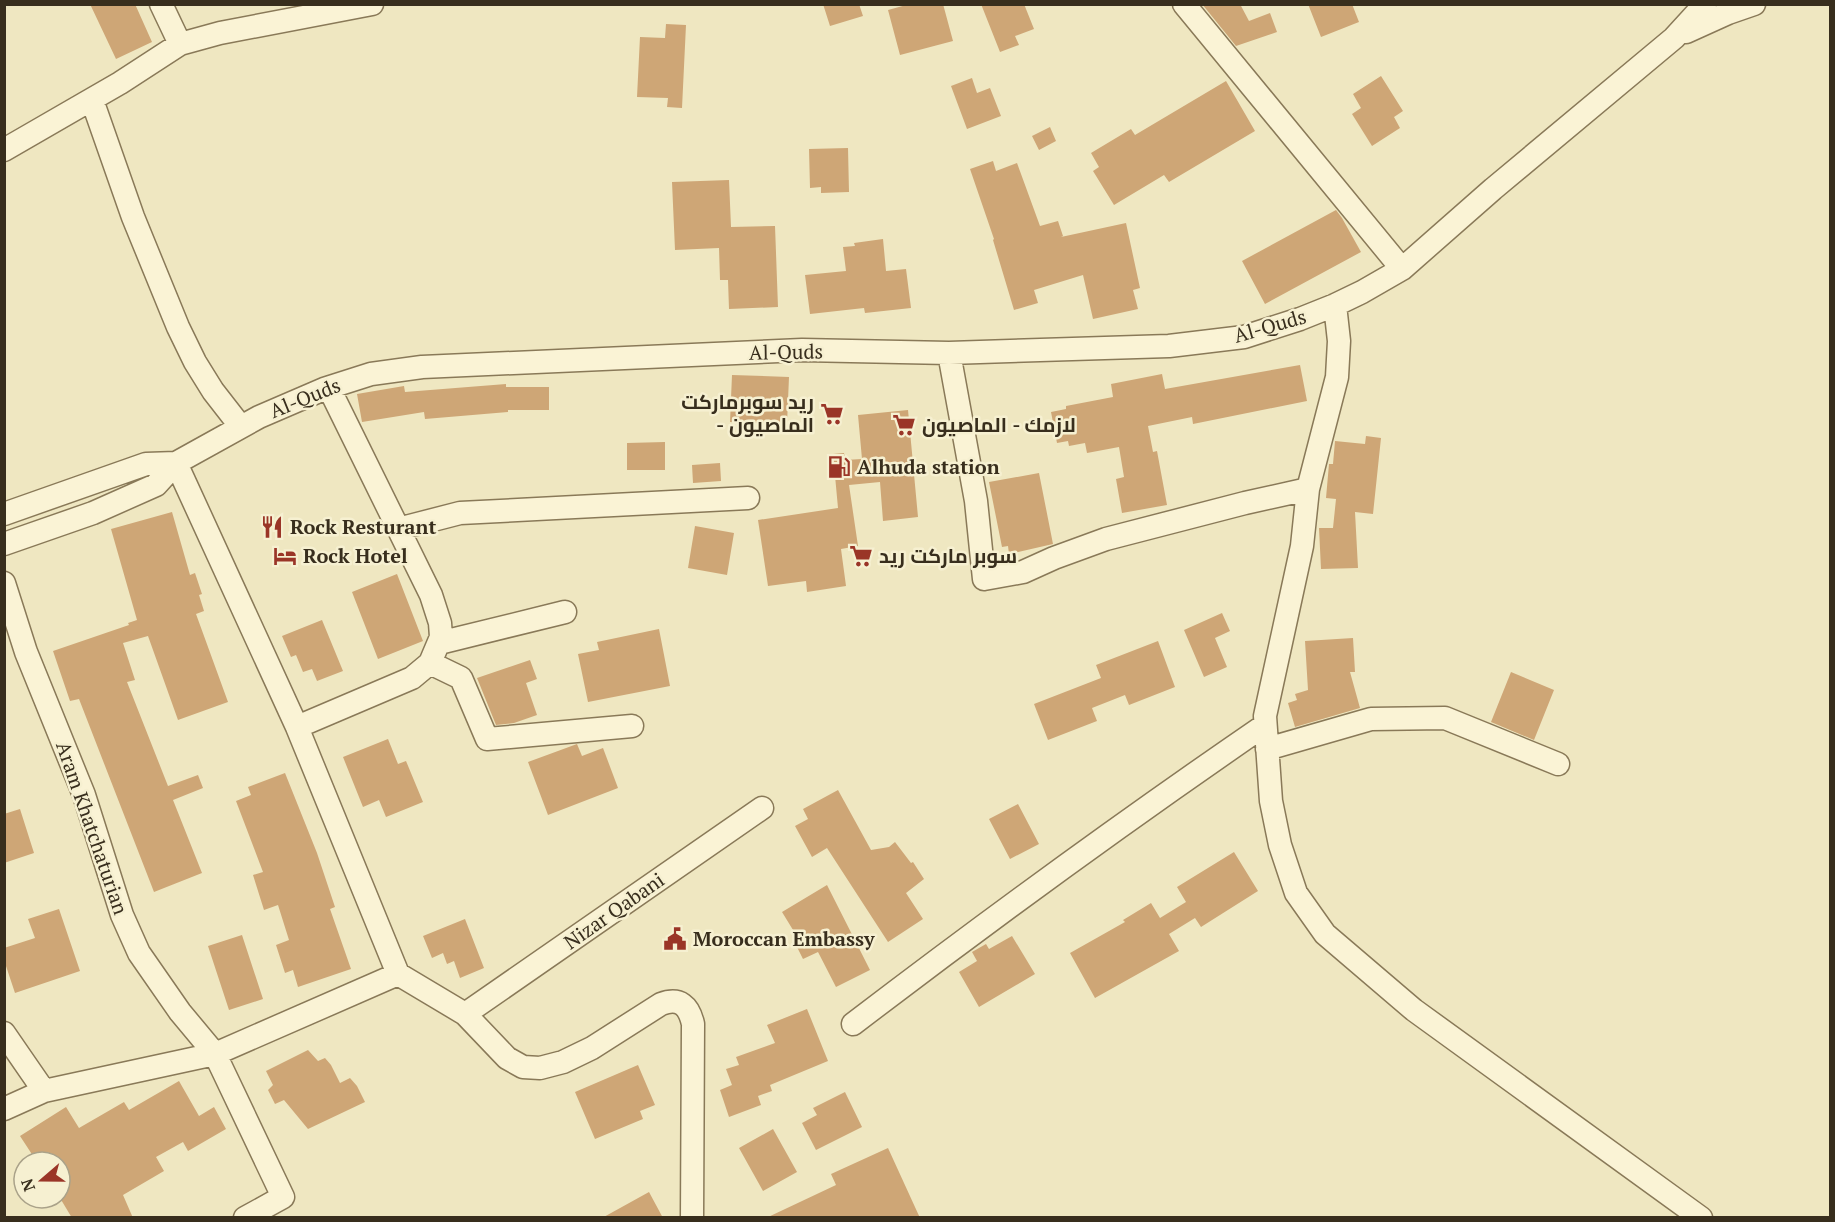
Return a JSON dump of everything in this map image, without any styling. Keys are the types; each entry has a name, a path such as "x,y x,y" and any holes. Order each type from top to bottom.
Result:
{"street":[{"path":"161,4 180,44"},
{"path":"4,150 92,100 180,44 220,33 372,4"},
{"path":"1184,4 1402,269"},
{"path":"1674,38 1705,4"},
{"path":"1674,38 1728,13 1754,4"},
{"name":"Al-Quds","path":"4,544 93,513 156,485 176,463 259,417 328,387 371,374 422,367 802,350 949,353 1169,346 1244,337 1335,305 1402,269 1493,189 1674,38"},
{"path":"92,100 133,217 178,327 195,362 213,391 241,427"},
{"path":"1335,305 1339,340 1336,377 1308,489 1302,546 1265,716 1271,801 1280,845 1296,893 1325,934 1414,1010 1701,1218"},
{"path":"949,353 976,501 984,579 1023,572 1106,539 1308,489"},
{"path":"297,727 412,678 430,663 441,637 440,623 431,595 328,387"},
{"path":"176,463 297,727 398,974 465,1014 507,1058 523,1067 540,1068 563,1062 592,1048 669,1001 684,1005 690,1012 693,1024 692,1218"},
{"name":"Al-Quds","path":"4,514 146,464 176,463"},
{"path":"398,529 460,513 748,498"},
{"name":"Aram Khatchaturian","path":"4,583 26,652 84,795 122,915 139,953 180,1012 215,1054 283,1197 245,1218"},
{"path":"440,643 565,612"},
{"path":"430,663 461,678 487,739 632,726"},
{"path":"1267,749 1371,719 1445,718 1558,764"},
{"path":"853,1024 1001,912 1265,725"},
{"name":"Nizar Qabani","path":"465,1014 762,808"},
{"path":"4,1109 44,1091 215,1054 398,974"},
{"path":"4,1033 44,1091"}],"building":[{"path":"90,4 135,4 152,42 116,59"},
{"path":"823,4 859,4 863,16 830,26"},
{"path":"910,4 943,4 953,41 900,55 888,10"},
{"path":"981,4 1024,4 1034,29 1015,36 1019,45 1000,52"},
{"path":"1202,4 1240,4 1249,21 1270,13 1277,32 1236,46"},
{"path":"1308,4 1352,4 1359,22 1321,37"},
{"path":"666,24 686,25 682,108 667,107 668,98 637,97 640,37 665,38"},
{"path":"1381,76 1403,111 1394,117 1400,128 1372,146 1352,114 1361,108 1353,94"},
{"path":"972,78 977,93 990,88 1001,116 967,129 951,86"},
{"path":"1226,81 1255,131 1169,182 1164,175 1114,205 1093,171 1099,167 1091,153 1131,129 1135,135"},
{"path":"1050,127 1056,141 1039,150 1032,136"},
{"path":"848,148 849,192 821,193 821,187 810,188 809,149"},
{"path":"993,161 996,171 1017,163 1040,226 1058,221 1063,236 1061,237 1126,223 1140,288 1133,290 1138,309 1093,319 1083,275 1034,290 1038,303 1014,310 994,239 970,169"},
{"path":"729,180 731,227 775,226 778,307 729,309 728,280 720,280 719,248 675,250 672,182"},
{"path":"1336,210 1361,252 1265,304 1242,261"},
{"path":"883,239 886,271 906,269 911,308 865,313 864,308 810,314 805,275 846,271 843,247"},
{"path":"1300,365 1307,401 1193,424 1192,417 1148,426 1153,452 1157,451 1167,505 1122,513 1116,479 1124,477 1119,447 1087,453 1085,443 1069,446 1068,441 1057,443 1051,412 1066,409 1066,406 1113,397 1111,384 1162,374 1165,389"},
{"path":"732,375 789,377 787,424 730,422"},
{"path":"506,384 506,387 549,387 549,410 508,410 508,412 425,419 424,412 362,422 357,394 404,386 405,392"},
{"path":"908,410 918,517 883,521 880,482 849,485 858,546 841,549 846,586 807,592 806,581 768,586 758,520 838,508 833,454 844,453 845,460 862,459 858,415"},
{"path":"1366,436 1381,438 1373,514 1355,512 1358,568 1321,569 1319,528 1333,528 1336,499 1326,498 1329,464 1333,464 1335,441 1365,444"},
{"path":"665,442 665,470 627,470 627,443"},
{"path":"720,463 721,481 693,483 692,465"},
{"path":"1039,473 1053,544 1009,554 1008,546 1002,547 989,482"},
{"path":"172,512 190,575 195,573 202,594 199,595 204,611 196,614 228,702 178,720 148,636 123,643 135,680 127,682 168,786 198,775 203,788 173,800 202,873 154,892 79,699 70,701 53,651 129,625 128,623 137,620 111,529"},
{"path":"695,526 734,533 727,575 688,568"},
{"path":"397,574 423,641 378,659 352,592"},
{"path":"1222,613 1230,631 1215,638 1227,667 1204,677 1184,630"},
{"path":"322,620 343,671 317,681 312,669 303,672 296,655 291,657 282,636"},
{"path":"659,629 670,686 588,702 578,654 599,650 597,642"},
{"path":"1353,638 1355,672 1350,672 1360,708 1295,727 1288,703 1297,700 1295,694 1308,690 1305,641"},
{"path":"1158,641 1175,687 1129,705 1125,695 1092,708 1097,721 1048,740 1034,704 1101,678 1096,665"},
{"path":"530,660 537,679 526,683 537,715 514,723 496,725 477,678"},
{"path":"1511,672 1554,690 1534,740 1491,722"},
{"path":"388,739 398,764 406,761 423,802 386,817 379,800 363,807 343,757"},
{"path":"577,744 582,756 603,748 618,788 548,815 528,762"},
{"path":"285,773 317,853 335,907 330,909 351,969 298,987 293,970 285,973 276,945 289,940 278,905 264,910 253,875 263,872 236,801 251,795 248,787"},
{"path":"838,790 871,850 889,847 895,842 911,863 913,862 924,879 906,893 923,919 888,942 827,848 812,857 795,826 808,819 803,809"},
{"path":"1018,804 1039,844 1010,859 989,819"},
{"path":"20,809 34,853 4,863 4,814"},
{"path":"1234,852 1258,891 1201,927 1195,918 1169,934 1179,951 1095,998 1070,953 1125,922 1123,920 1151,903 1160,918 1186,902 1177,887"},
{"path":"827,885 870,970 836,987 818,952 803,959 796,945 801,943 782,912"},
{"path":"59,909 80,971 15,993 4,960 4,948 35,938 28,919"},
{"path":"465,919 484,968 460,978 454,961 447,964 443,953 432,958 423,936"},
{"path":"242,935 263,999 229,1010 208,946"},
{"path":"1012,936 1035,974 979,1007 959,972 977,961 972,952 986,944 989,949"},
{"path":"807,1009 828,1061 770,1085 772,1091 758,1096 761,1105 729,1117 720,1090 732,1085 726,1069 739,1065 736,1057 775,1043 767,1025"},
{"path":"308,1050 318,1061 325,1058 340,1083 350,1078 365,1102 308,1129 284,1100 275,1104 268,1090 273,1085 266,1071"},
{"path":"638,1065 655,1105 640,1111 643,1119 595,1139 575,1092"},
{"path":"179,1081 199,1116 214,1107 226,1129 188,1151 183,1142 156,1157 164,1171 123,1195 133,1218 72,1218 67,1210 72,1210 72,1150 29,1150 20,1136 66,1107 79,1128 124,1102 129,1110"},
{"path":"845,1092 862,1127 816,1150 802,1123 817,1115 813,1108"},
{"path":"773,1129 797,1172 763,1191 739,1148"},
{"path":"888,1148 920,1218 766,1218 836,1185 831,1174"},
{"path":"649,1192 663,1218 602,1218"}],"place":[{"name":"ريد سوبرماركت - الماصيون","path":"832,414"},
{"name":"لازمك - الماصيون","path":"904,425"},
{"name":"Alhuda station","path":"839,467"},
{"name":"Rock Resturant","path":"272,527"},
{"name":"Rock Hotel","path":"285,556"},
{"name":"سوبر ماركت ريد","path":"861,556"},
{"name":"Moroccan Embassy","path":"675,939"}]}
